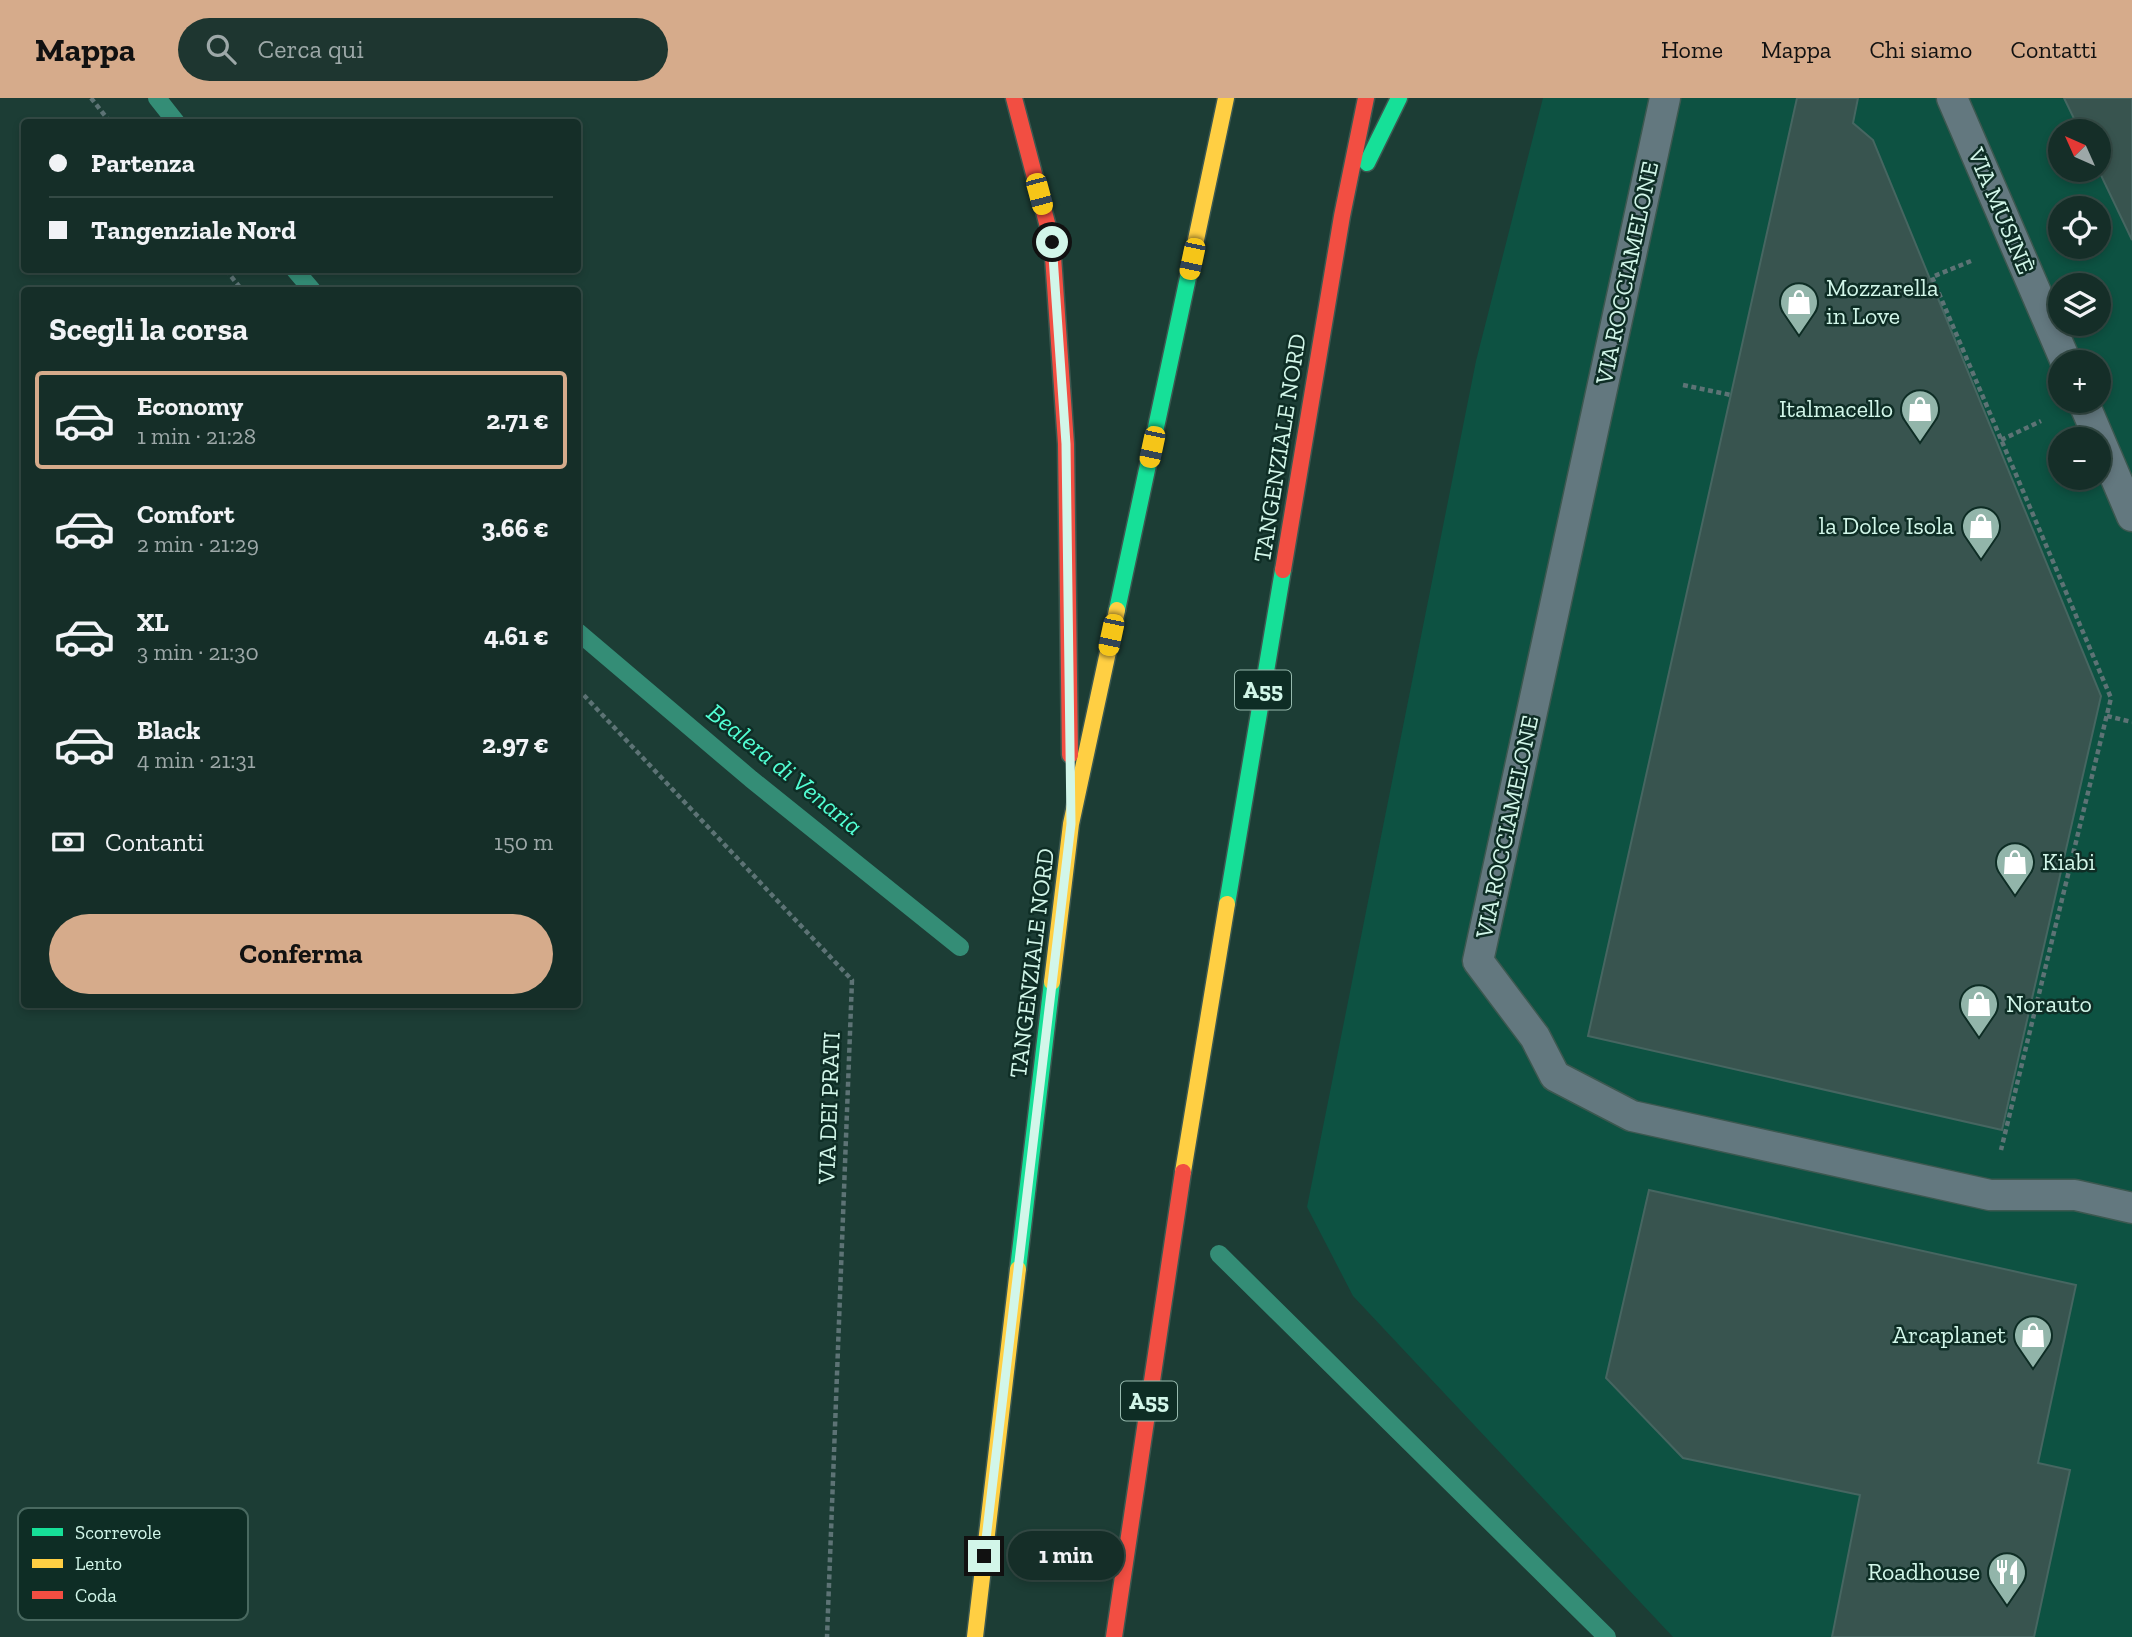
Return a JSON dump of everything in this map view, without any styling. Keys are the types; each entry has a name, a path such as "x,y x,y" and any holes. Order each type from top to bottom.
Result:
{"highway":[{"path":"1014,98 1052,242 1066,444 1071,824"},
{"name":"TANGENZIALE NORD","path":"975,1637 1071,824 1226,98"},
{"name":"TANGENZIALE NORD","path":"1114,1637 1184,1165 1342,216 1366,98"},
{"path":"1342,216 1399,98"}],"lane":[{"name":"VIA ROCCIAMELONE","path":"1665,98 1478,961 1535,1037 1555,1076 1632,1116 1990,1195 2076,1195 2132,1208"},
{"name":"VIA MUSINÈ","path":"1952,98 2061,350"},
{"path":"2087,413 2132,516"}],"path":[{"path":"91,98 108,119"},
{"path":"1980,257 1933,277 2112,698 2000,1155"},
{"path":"228,273 240,287"},
{"path":"1683,385 1731,395"},
{"path":"2001,440 2049,418"},
{"name":"VIA DEI PRATI","path":"581,692 852,980 827,1637"},
{"path":"2107,716 2132,722"}],"shaded area":[{"path":"1543,98 2132,98 2132,1637 1673,1637 1353,1296 1307,1207 1476,361"}],"building":[{"path":"1797,98 1858,98 1853,123 1873,140 2101,696 2002,1130 1588,1036"},
{"path":"2064,98 2132,98 2132,240 2104,182 2111,182 2111,119 2074,119"},
{"path":"1649,1190 2076,1285 2038,1463 2070,1470 2034,1637 1832,1637 1860,1495 1683,1458 1606,1378"}],"waterway":[{"name":"Bealera di Venaria","path":"157,98 174,119"},
{"name":"Bealera di Venaria","path":"298,273 309,287"},
{"name":"Bealera di Venaria","path":"581,635 751,779 960,947"},
{"path":"1219,1254 1607,1637"}],"traffic: fast":[{"path":"1367,163 1399,98"},
{"path":"1117,610 1193,254"},
{"path":"1227,904 1283,570"},
{"path":"1018,1269 1052,982"}],"traffic: slow":[{"path":"1193,254 1226,98"},
{"path":"1052,982 1071,824 1117,610"},
{"path":"1183,1172 1227,904"},
{"path":"975,1637 1018,1269"}],"traffic: jam":[{"path":"1014,98 1052,242 1066,444 1070,755"},
{"path":"1283,570 1342,216 1366,98"},
{"path":"1114,1637 1183,1172"}],"place":[{"name":"Mozzarella in Love","path":"1799,336"},
{"name":"Italmacello","path":"1920,443"},
{"name":"la Dolce Isola","path":"1981,560"},
{"name":"Kiabi","path":"2015,896"},
{"name":"Norauto","path":"1979,1038"},
{"name":"Arcaplanet","path":"2033,1369"},
{"name":"Roadhouse","path":"2007,1606"}],"route":[{"path":"984,1556 1071,824 1066,444 1052,242"}]}
